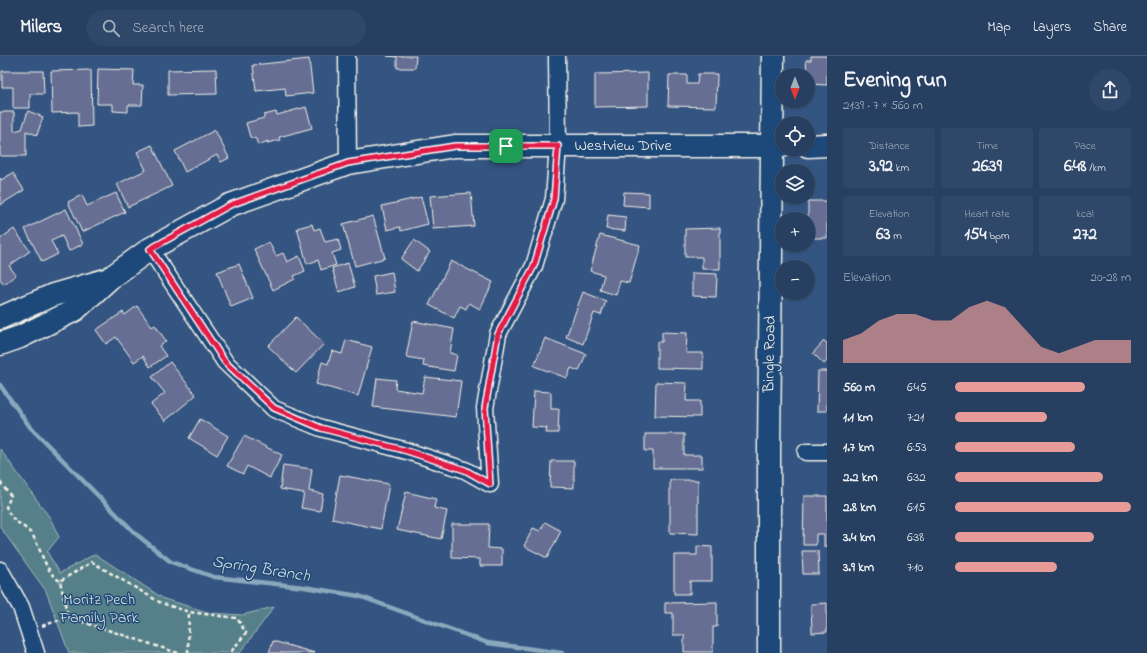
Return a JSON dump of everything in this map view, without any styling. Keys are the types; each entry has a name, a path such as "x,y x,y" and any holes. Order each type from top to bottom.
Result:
{"main road":[{"name":"Bingle Road","path":"773,56 776,116"},
{"path":"815,146 827,145"},
{"name":"Westview Drive","path":"0,344 20,337 75,310 110,278 150,249 230,205 348,163 455,146 775,146"},
{"name":"Bingle Road","path":"769,653 769,449 777,156"},
{"name":"Westview Drive","path":"6,316 53,295 110,278"}],"street":[{"path":"347,56 348,163"},
{"path":"150,249 225,362 274,408 321,428 407,451 465,470 490,484 485,408 498,334 534,266 554,199 558,146 557,56"},
{"path":"806,452 827,452"},
{"path":"0,570 21,607 36,653"}],"path":[{"path":"0,482 11,496 6,507 10,518 32,535 53,576 60,581 68,617"},
{"path":"60,581 92,562 161,603 189,612 238,618 246,633 230,653"},
{"path":"188,653 189,612"},
{"path":"29,630 68,617 178,653"}],"green space":[{"name":"Moritz Pech Family Park","path":"0,449 50,518 59,537 47,552 60,573 95,554 164,599 211,613 242,615 274,607 240,653 69,653 46,591 0,527"}],"building":[{"path":"387,56 416,56 415,68 397,68 397,57"},
{"path":"811,56 827,56 827,85 815,84 815,68 807,68 806,60 811,60"},
{"path":"309,59 313,93 286,96 285,88 256,91 253,65"},
{"path":"98,69 134,70 133,85 143,85 142,105 128,105 128,112 113,111 113,104 97,104"},
{"path":"216,69 217,94 168,95 168,70"},
{"path":"91,70 92,126 78,127 78,112 52,113 51,71"},
{"path":"2,71 43,71 44,94 30,94 30,108 13,108 13,87 2,87"},
{"path":"648,73 648,106 595,107 595,74"},
{"path":"698,74 717,74 716,107 668,106 669,75 687,75 687,84 697,84"},
{"path":"306,107 312,128 279,137 280,140 267,143 268,141 258,145 256,139 250,137 246,123 264,118 264,115 276,112 277,115"},
{"path":"28,111 43,117 37,135 26,131 26,156 0,156 0,112 14,112 14,131 22,129"},
{"path":"215,130 229,158 221,162 217,155 185,172 175,151"},
{"path":"152,145 172,186 128,207 117,184 146,170 137,152"},
{"path":"13,173 24,190 0,205 0,178 1,180"},
{"path":"624,192 649,193 649,207 623,205"},
{"path":"116,193 125,212 82,232 68,202 82,195 87,206"},
{"path":"471,193 474,226 433,229 430,196"},
{"path":"421,197 428,224 401,231 400,227 387,230 382,206"},
{"path":"815,201 827,201 827,238 815,238 815,212 808,212 808,204 815,204"},
{"path":"66,209 83,244 69,251 62,236 51,241 58,254 42,262 25,229"},
{"path":"608,215 626,217 625,231 606,229"},
{"path":"373,216 385,258 355,266 343,224"},
{"path":"312,224 314,230 320,228 325,242 338,239 341,250 332,253 336,265 321,270 318,260 307,264 297,228"},
{"path":"720,228 720,269 702,269 702,257 685,257 685,229"},
{"path":"14,229 30,251 9,266 16,275 4,284 0,279 0,239"},
{"path":"600,235 640,245 629,283 620,281 616,295 600,290 604,275 590,271"},
{"path":"414,240 430,252 417,271 401,259"},
{"path":"269,242 276,256 283,253 287,262 299,256 305,271 294,276 295,279 273,290 254,249"},
{"path":"451,261 493,282 480,309 469,303 466,309 460,306 454,318 429,305"},
{"path":"348,263 355,287 339,292 332,268"},
{"path":"239,264 253,298 231,307 217,272"},
{"path":"392,272 395,292 376,295 373,276"},
{"path":"692,273 717,274 716,297 692,296"},
{"path":"583,292 606,301 601,315 594,313 583,344 566,337"},
{"path":"137,306 152,327 155,325 166,341 159,346 166,356 150,367 143,356 134,362 116,337 106,344 96,330 123,312 125,315"},
{"path":"296,317 324,344 296,373 268,346"},
{"path":"413,321 454,329 450,353 457,355 454,371 423,366 424,360 406,357"},
{"path":"662,332 687,333 686,353 703,353 703,369 657,368 657,342 662,342"},
{"path":"545,338 586,354 579,371 571,368 567,378 534,366"},
{"path":"346,340 372,347 358,396 316,384 322,362 328,364 332,351 342,354"},
{"path":"824,341 827,343 827,361 824,364 813,353"},
{"path":"170,362 196,395 165,421 151,404 165,393 152,377"},
{"path":"818,371 827,371 827,411 817,411"},
{"path":"425,377 461,381 456,417 373,407 377,378 396,380 395,389 422,393"},
{"path":"656,382 687,383 686,401 700,401 700,417 655,416"},
{"path":"534,391 551,392 551,409 559,409 558,433 546,433 547,428 532,427"},
{"path":"200,419 228,436 217,455 189,438"},
{"path":"645,434 684,434 684,455 702,455 702,468 653,468 653,451 645,451"},
{"path":"244,436 282,455 270,478 247,466 243,474 227,466"},
{"path":"551,461 574,461 574,488 550,487"},
{"path":"283,465 312,469 309,491 323,494 320,511 301,508 304,493 280,489"},
{"path":"340,475 389,484 381,529 332,519"},
{"path":"670,480 698,480 698,534 670,533"},
{"path":"406,492 436,499 434,508 447,511 441,539 397,530"},
{"path":"804,496 827,496 827,547 824,547 824,534 816,534 816,545 803,545"},
{"path":"545,522 561,531 547,558 524,546 533,528 540,531"},
{"path":"452,524 489,524 488,548 502,549 502,566 480,566 480,559 452,558"},
{"path":"697,546 712,547 712,581 690,581 690,594 674,594 674,555 697,555"},
{"path":"802,551 818,551 819,574 803,574"},
{"path":"717,602 717,627 713,627 713,652 684,652 684,635 673,635 673,613 665,613 665,603"},
{"path":"827,603 827,632 812,633 811,604"},
{"path":"273,641 315,653 269,653"}],"waterway":[{"name":"Spring Branch","path":"0,385 30,427 136,534 171,562 214,577 304,587 359,596 488,643 562,653"}],"route":[{"path":"455,146 506,146 558,146 554,199 534,266 498,334 485,408 490,484 465,470 407,451 321,428 274,408 225,362 150,249 230,205 348,163 455,146"}]}
